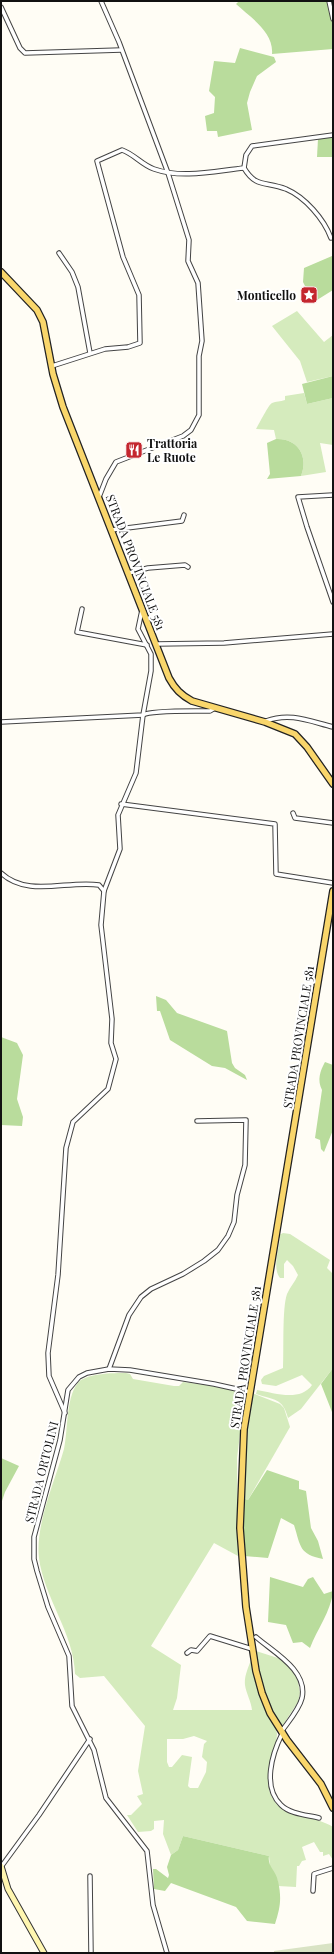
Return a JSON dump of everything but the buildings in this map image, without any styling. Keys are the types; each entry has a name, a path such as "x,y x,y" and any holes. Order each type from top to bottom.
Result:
{"main road":[{"name":"STRADA PROVINCIALE 581","path":"1,272 37,310 42,322 63,407 157,644 169,678 175,689 182,696 192,701 285,728 300,739 333,784"},
{"name":"STRADA PROVINCIALE 581","path":"333,891 244,1429 240,1528 246,1607 252,1649 262,1693 270,1714 282,1733 322,1784 333,1808"},
{"path":"1,1867 8,1889 44,1953"}],"street":[{"path":"99,497 106,479 116,462 183,436 190,430 199,415 199,356 202,341 198,283 188,261 189,240 168,173 101,1"},
{"path":"330,1 333,19"},
{"path":"1,7 20,48 25,53 121,50"},
{"path":"332,238 326,225 312,209 287,190 253,181 244,168 246,155 252,146 333,135"},
{"path":"52,366 105,349 136,346 140,343 139,295 123,257 97,161 122,150 146,166 168,173 205,172 244,168"},
{"path":"59,253 72,272 78,287 90,353"},
{"path":"333,495 298,497 306,527 333,602"},
{"path":"111,530 182,521 184,515"},
{"path":"128,573 148,568 185,565 188,567"},
{"path":"82,609 78,632 148,645"},
{"path":"65,1414 49,1376 48,1353 58,1274 66,1148 73,1122 108,1089 116,1059 111,1043 112,1018 102,942 102,925 104,891 120,849 117,818 121,804 136,773 143,715 152,664 148,645 138,629 142,609"},
{"path":"157,644 224,643 333,634"},
{"path":"1,722 143,715 146,712 210,711 215,708"},
{"path":"265,722 278,716 296,718 333,727"},
{"path":"121,804 275,824 276,874 333,883"},
{"path":"293,813 295,818 333,823"},
{"path":"1,873 24,885 54,888 88,883 99,885 104,891"},
{"path":"109,1369 129,1315 141,1297 151,1289 183,1274 214,1254 225,1241 233,1225 237,1195 245,1165 246,1120 197,1121"},
{"name":"STRADA ORTOLINI","path":"167,1953 153,1905 147,1851 106,1798 97,1759 90,1739 72,1706 69,1656 48,1607 34,1559 34,1537 60,1440 68,1390 74,1382 87,1373 109,1369 130,1370 214,1384 250,1392"},
{"path":"188,1653 191,1650 197,1651 210,1636 252,1649"},
{"path":"256,1637 291,1666 300,1681 302,1697 282,1733 270,1772 273,1793 281,1805 288,1810 319,1818"},
{"path":"1,1867 35,1821 90,1739"},
{"path":"313,1891 314,1874 333,1868"},
{"path":"90,1876 91,1953"}],"green space":[{"path":"239,1 329,1 333,29 333,49 272,54 272,46 265,32 236,4"},
{"path":"240,48 274,57 276,62 257,76 250,92 247,103 252,130 218,137 217,131 207,131 205,116 214,113 215,97 209,91 214,61 235,63"},
{"path":"333,137 333,157 317,157 318,139"},
{"path":"332,256 333,290 317,300 314,290 305,286 303,282 304,268"},
{"path":"297,311 324,342 333,335 333,376 307,382 300,361 272,326"},
{"path":"333,376 333,398 307,404 302,384"},
{"path":"304,393 307,404 333,398 333,445 320,443 326,472 301,476 304,462 300,450 296,445 284,440 276,439 274,430 256,429 266,410 272,403 285,400 285,396"},
{"path":"276,439 290,442 296,445 300,450 304,462 301,476 267,479 270,474 267,443"},
{"path":"156,996 166,1000 177,1013 227,1031 232,1063 235,1068 245,1075 247,1080 225,1068 212,1066 170,1040 160,1011 157,1011"},
{"path":"1,1037 17,1043 23,1055 17,1099 23,1117 22,1126 1,1125"},
{"path":"325,1062 333,1065 333,1130 324,1152 321,1149 320,1140 315,1138 322,1090 320,1086 320,1076"},
{"path":"283,1233 290,1234 330,1260 327,1268 333,1274 333,1368 301,1409 288,1418 286,1411 280,1403 273,1399 256,1394 257,1390 294,1395 307,1390 312,1385 302,1375 276,1386 262,1384 261,1380 264,1376 283,1368 285,1301 288,1291 298,1275 293,1266 287,1260 284,1264 284,1278 280,1278 276,1269 280,1238 277,1236"},
{"path":"333,1368 333,1423 332,1412 321,1384"},
{"path":"100,1374 130,1374 133,1379 174,1386 179,1386 183,1382 221,1387 245,1394 237,1458 238,1556 214,1543 151,1646 181,1665 177,1698 173,1710 252,1710 245,1682 246,1672 251,1660 261,1698 277,1732 268,1777 270,1794 275,1802 286,1811 326,1823 333,1827 333,1860 329,1854 323,1856 323,1852 320,1852 314,1842 302,1847 306,1860 302,1861 299,1866 297,1866 296,1887 278,1886 278,1881 270,1867 269,1856 183,1836 178,1850 171,1855 163,1834 164,1820 154,1821 154,1829 151,1831 138,1832 127,1815 131,1815 142,1804 137,1796 143,1794 138,1771 145,1726 104,1676 80,1678 75,1674 70,1644 42,1573 39,1558 40,1532 47,1503 64,1449 69,1406 73,1390 81,1380 92,1376","holes":["194,1736 207,1741 204,1744 202,1757 207,1762 206,1772 198,1788 190,1788 188,1786 192,1757 182,1755 172,1767 169,1767 167,1762 167,1739 183,1739"]},
{"path":"252,1393 280,1404 284,1408 290,1427 248,1500 242,1498 243,1451"},
{"path":"1,1458 19,1466 5,1492 1,1504"},
{"path":"267,1470 299,1481 299,1489 306,1491 311,1528 318,1541 323,1559 309,1555 305,1552 300,1544 294,1525 281,1518 268,1558 244,1556 242,1498 248,1500"},
{"path":"270,1577 303,1587 308,1579 313,1577 324,1594 333,1591 330,1606 310,1648 302,1642 293,1643 286,1625 268,1622"},
{"path":"256,1651 281,1659 297,1676 300,1693 298,1702 283,1725 280,1724 267,1698 259,1671"},
{"path":"183,1836 269,1856 269,1863 277,1877 280,1893 279,1908 275,1924 247,1921 236,1907 171,1883 165,1891 154,1889 153,1869 156,1869 168,1878 169,1875 167,1867 171,1855 178,1850"},
{"path":"333,1943 333,1953 274,1953 274,1951"}],"place":[{"name":"Monticello","path":"309,295"},
{"name":"Trattoria Le Ruote","path":"134,450"}]}
